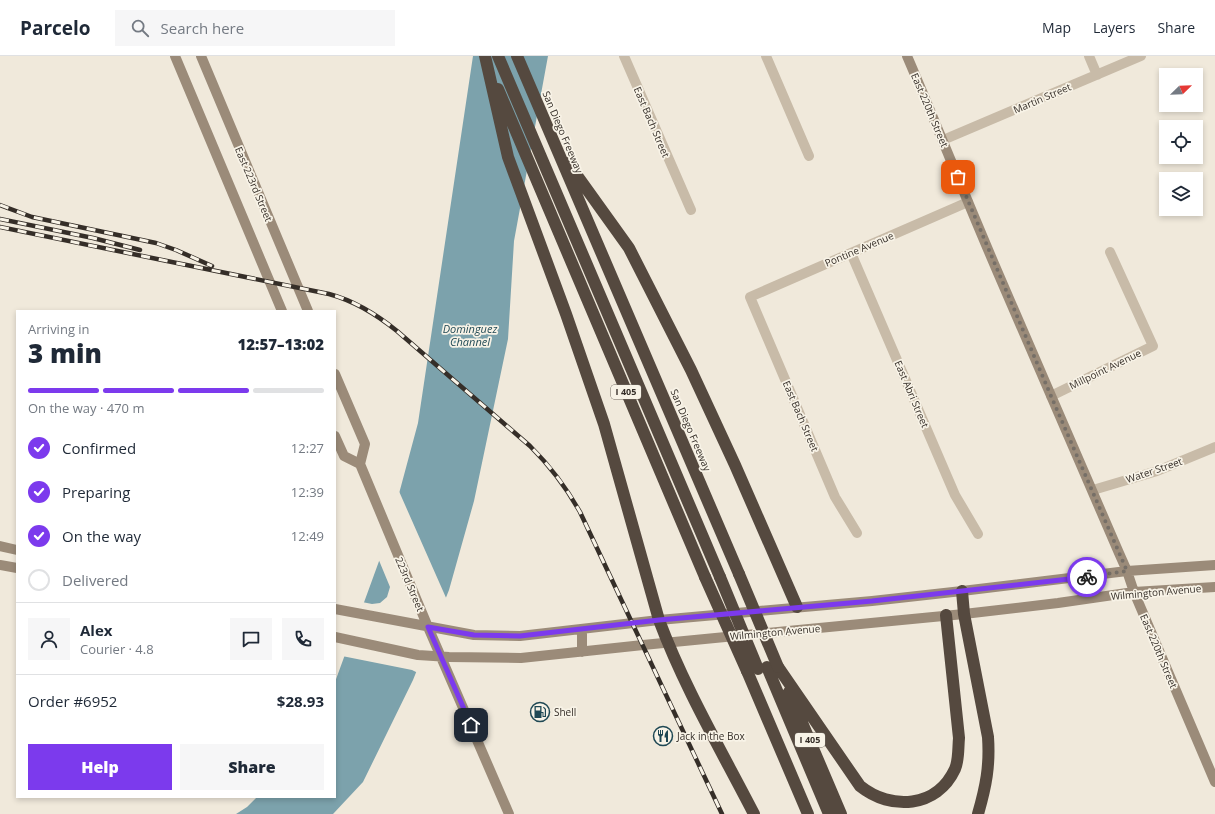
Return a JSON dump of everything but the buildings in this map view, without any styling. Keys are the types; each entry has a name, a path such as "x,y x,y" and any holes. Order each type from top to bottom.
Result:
{"highway":[{"path":"485,56 508,157 541,244 604,424 659,620 667,642 687,686 754,814"},
{"name":"San Diego Freeway","path":"485,56 705,578 762,668 841,814"},
{"path":"498,56 551,181 729,576"},
{"path":"506,56 729,576 762,668 820,814"},
{"name":"San Diego Freeway","path":"518,56 729,576 762,668 808,814"},
{"path":"555,144 629,248 691,370 735,465 797,607"},
{"path":"962,591 964,614 988,737 988,775 978,814"},
{"path":"762,668 860,786 870,794 890,802 899,803 916,801 937,792 955,769 958,756 959,738 946,615"},
{"path":"762,668 829,814"}],"main road":[{"path":"175,56 282,310"},
{"name":"East 223rd Street","path":"200,56 308,310"},
{"name":"East 220th Street","path":"906,56 1051,396 1093,490 1127,571 1134,592 1215,782"},
{"path":"336,376 365,444 360,464 344,456 336,438"},
{"name":"223rd Street","path":"360,464 428,627 445,660"},
{"path":"0,546 16,550"},
{"path":"0,565 16,568"},
{"path":"336,609 474,635 520,636 659,620 872,601 1127,571 1215,565"},
{"name":"Wilmington Avenue","path":"336,637 445,660 521,658 667,642 964,614 1052,604 1134,592 1215,587"},
{"path":"582,629 582,652"},
{"path":"445,660 509,814"}],"street":[{"name":"East Bach Street","path":"624,56 690,210"},
{"path":"766,56 809,156"},
{"path":"1089,56 1097,75"},
{"name":"Martin Street","path":"943,140 1141,56"},
{"name":"Pontine Avenue","path":"750,297 968,202"},
{"name":"Millpoint Avenue","path":"1051,396 1153,346 1110,252"},
{"name":"East Abri Street","path":"851,253 955,495 978,534"},
{"name":"East Bach Street","path":"750,297 835,497 857,533"},
{"name":"Water Street","path":"1093,490 1157,471 1215,447"}],"water":[{"name":"Dominguez Channel","path":"473,56 548,56 514,241 508,339 474,501 449,590 413,680 363,782 333,814 236,814 247,807 256,798 336,798 336,679 386,542 418,423"}],"pier":[{"path":"398,489 447,600 418,673 412,670 342,656 362,602 372,604 380,603 387,597 390,587 378,558"}],"railway":[{"path":"0,205 32,217 156,243 212,266"},
{"path":"0,219 93,238 140,250"},
{"path":"0,227 329,294 348,300 365,309 397,331 530,446 563,485 580,512 722,814"}],"way so far":[{"path":"958,177 1127,571 1087,577"}],"place":[{"name":"Shell","path":"540,712"},
{"name":"Jack in the Box","path":"663,736"}],"route":[{"path":"471,725 428,627 474,635 520,636 659,620 872,601 1087,577"}]}
